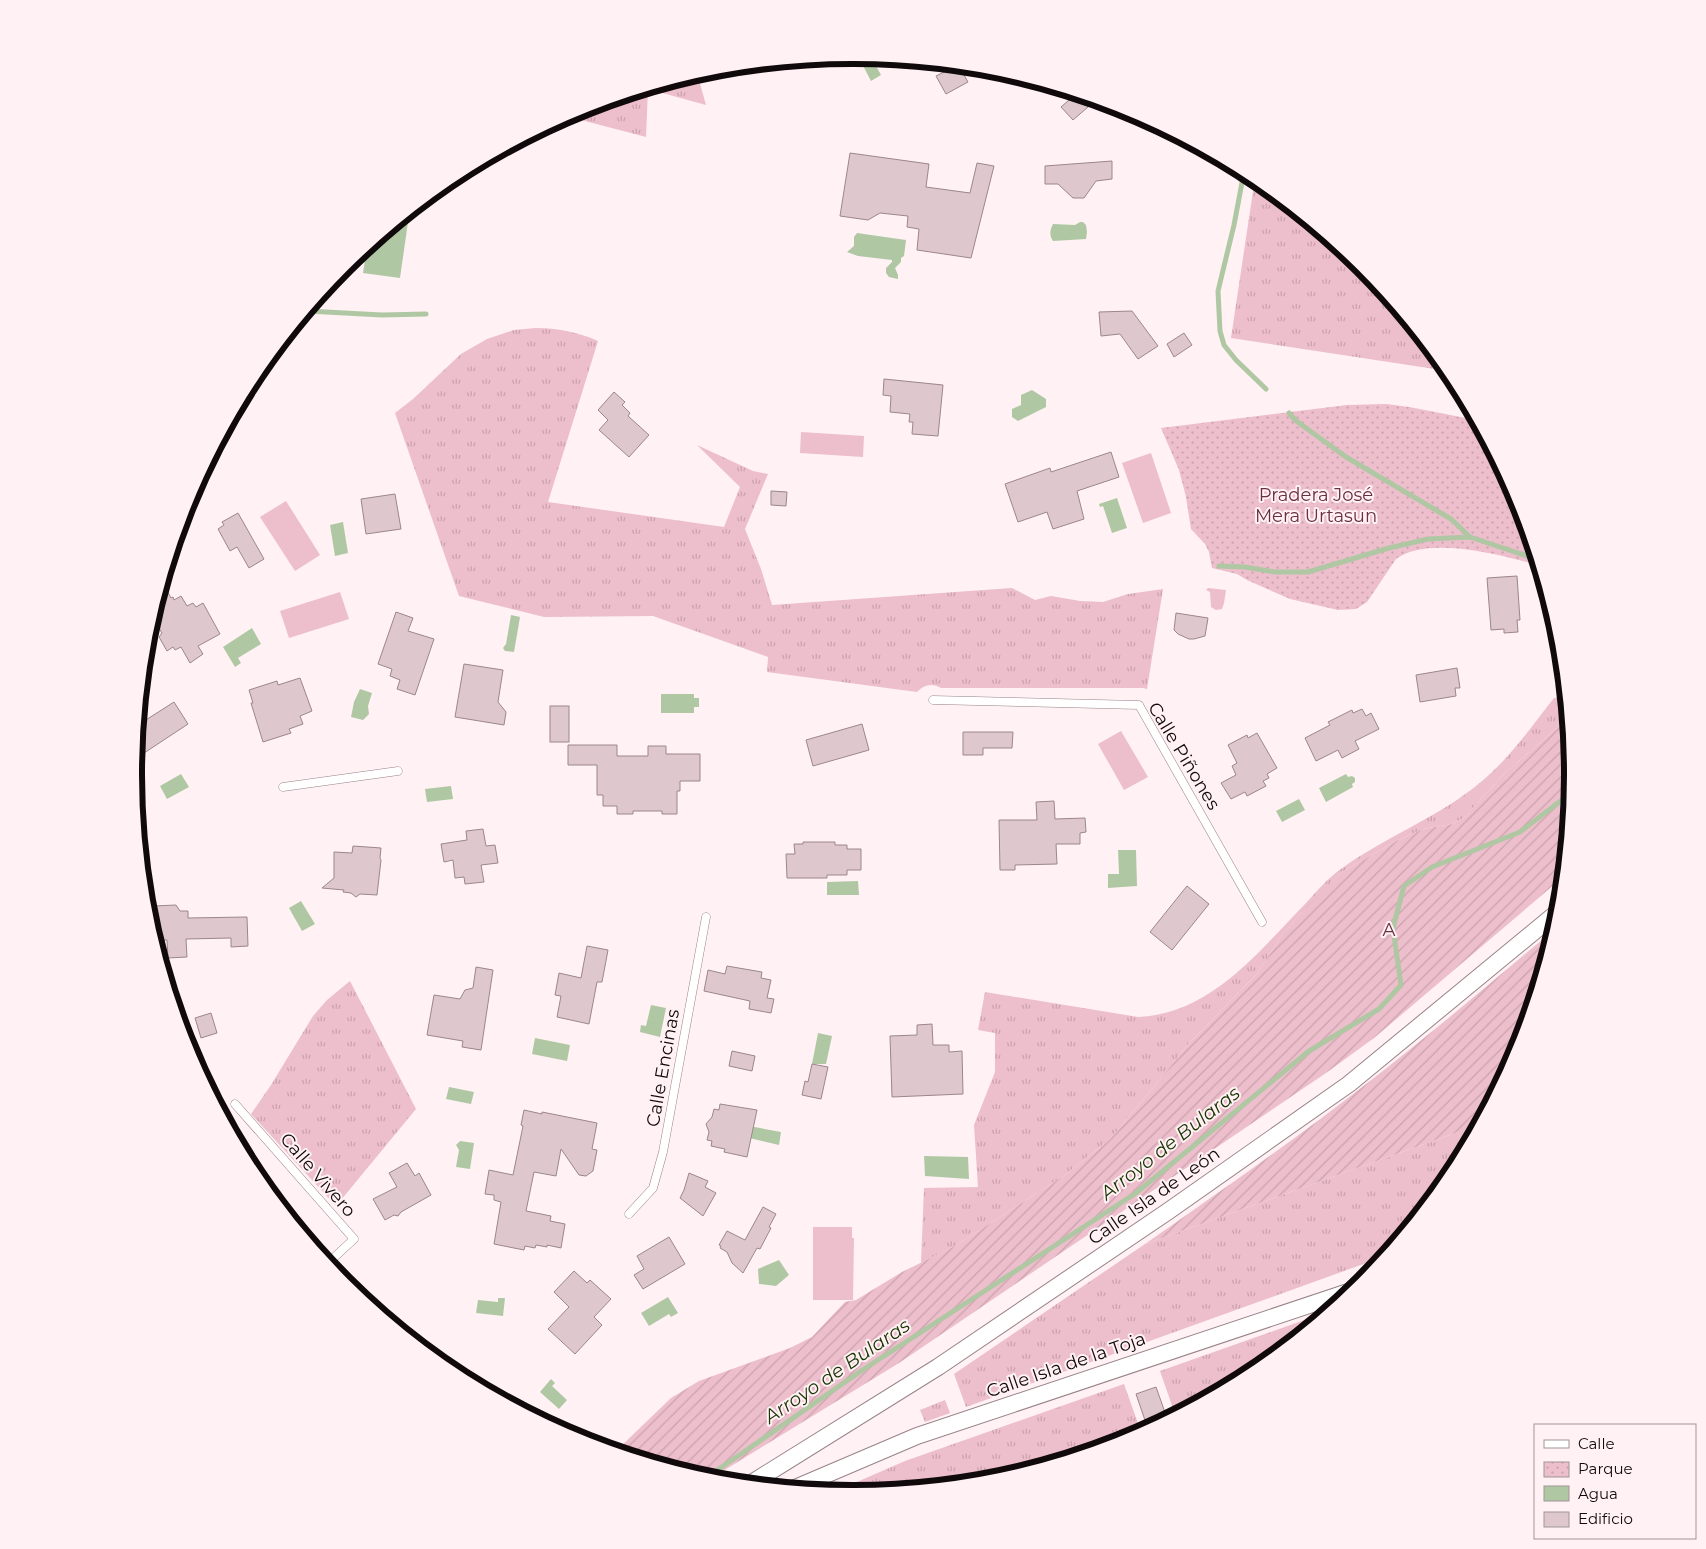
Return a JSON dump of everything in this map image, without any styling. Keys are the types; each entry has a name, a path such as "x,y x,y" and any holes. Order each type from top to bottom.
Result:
{"street":[{"name":"Calle Isla de León","path":"758,1479 938,1366 1167,1212 1341,1090 1548,921"},
{"name":"Calle Isla de la Toja","path":"805,1484 917,1436 1336,1296"}],"lane":[{"name":"Calle Piñones","path":"933,700 1139,705 1262,922"},
{"path":"283,787 398,771"},
{"name":"Calle Encinas","path":"629,1214 653,1188 663,1152 706,917"},
{"name":"Calle Vivero","path":"235,1104 354,1239 333,1258"}],"green space":[{"path":"699,81 706,105 657,92"},
{"path":"648,94 646,137 578,119"},
{"path":"1254,188 1322,240 1356,272 1417,342 1436,369 1231,338"},
{"path":"536,328 567,331 598,341 548,502 724,527 740,487 697,445 753,471 768,474 745,529 761,569 772,605 1012,588 1035,600 1051,596 1080,601 1103,602 1128,594 1163,589 1147,689 941,688 932,685 923,687 917,692 767,672 768,657 653,616 544,617 459,596 395,413 413,399 461,354 487,339 514,330"},
{"name":"Pradera José Mera Urtasun","path":"1386,404 1469,419 1510,503 1531,563 1505,556 1465,549 1427,548 1410,552 1396,559 1367,602 1356,609 1338,610 1290,599 1237,574 1212,568 1209,552 1205,544 1191,529 1179,470 1161,428 1347,405"},
{"path":"801,432 864,436 863,457 800,453"},
{"path":"1151,453 1171,513 1143,523 1122,463"},
{"path":"286,501 320,555 295,571 260,517"},
{"path":"1208,588 1226,590 1222,609 1216,610 1211,607 1210,592 1206,590"},
{"path":"340,592 349,619 289,638 280,611"},
{"path":"1559,694 1562,724 1503,775 1464,818 1452,824 1423,829 1398,840 1342,872 1307,906 1281,936 1257,974 1191,1041 1110,1139 1065,1175 955,1246 921,1263 924,1188 978,1187 974,1125 995,1072 995,1033 978,1030 985,992 1138,1017 1164,1013 1188,1005 1232,977 1336,873 1359,857 1456,800 1491,773 1508,756 1554,698"},
{"name":"A","path":"1562,724 1564,774 1562,821 1555,884 1374,1038 1326,1073 899,1363 720,1473 669,1461 621,1446 671,1398 699,1381 790,1348 812,1337 845,1302 856,1300 902,1272 955,1246 1065,1175 1110,1139 1191,1041 1257,974 1281,936 1307,906 1342,872 1398,840 1423,829 1452,824 1464,818 1503,775"},
{"path":"1121,731 1148,777 1124,790 1098,744"},
{"path":"1544,938 1526,1003 1510,1046 1490,1089 1461,1142 1458,1132 1145,1244 1259,1164 1440,1025"},
{"path":"350,981 416,1109 336,1206 251,1114 313,1016 327,1000"},
{"path":"1458,1132 1461,1142 1444,1169 1417,1207 1370,1262 966,1407 954,1374 1145,1244"},
{"path":"813,1227 852,1227 852,1238 854,1238 853,1300 813,1300"},
{"path":"1311,1317 1248,1365 1173,1409 1160,1371"},
{"path":"1124,1384 1138,1425 1081,1448 992,1472 899,1484 850,1485 905,1461"},
{"path":"945,1400 950,1413 925,1422 920,1410"}],"water":[{"path":"862,64 875,64 881,75 871,81"},
{"path":"408,220 400,278 363,273 365,258"},
{"path":"1080,222 1086,225 1086,239 1053,241 1050,232 1053,224 1075,225"},
{"path":"857,233 906,240 904,256 895,268 898,279 889,277 886,273 886,268 892,260 858,256 847,252 854,246 854,237"},
{"path":"1032,390 1046,399 1046,407 1018,421 1012,417 1012,409 1021,405 1021,395"},
{"path":"1117,498 1127,528 1112,533 1103,506 1100,507 1099,504"},
{"path":"343,522 348,553 335,556 330,525"},
{"path":"511,615 520,617 514,652 505,651 503,648 506,644"},
{"path":"252,628 261,644 238,658 241,663 235,667 223,647"},
{"path":"360,689 372,693 368,706 369,714 363,720 351,717 354,702"},
{"path":"661,694 694,694 694,698 699,698 699,707 694,707 694,713 661,713"},
{"path":"181,774 189,787 167,799 160,786"},
{"path":"1346,774 1348,777 1352,776 1355,778 1355,782 1352,784 1353,787 1326,802 1319,788"},
{"path":"451,786 453,799 427,802 425,789"},
{"path":"1299,799 1305,810 1282,822 1276,811"},
{"path":"1118,850 1136,850 1137,886 1108,888 1108,874 1119,874"},
{"path":"858,881 859,895 827,895 827,882"},
{"path":"301,901 315,924 302,931 289,908"},
{"path":"651,1005 666,1008 660,1037 640,1032 641,1025 646,1026"},
{"path":"818,1033 832,1036 826,1064 812,1064"},
{"path":"535,1038 570,1045 567,1061 532,1054"},
{"path":"449,1087 474,1092 471,1104 446,1099"},
{"path":"744,1125 781,1132 779,1145 741,1136"},
{"path":"460,1141 474,1143 470,1169 456,1167 459,1150 456,1145"},
{"path":"924,1156 968,1157 969,1179 925,1176"},
{"path":"779,1260 789,1275 776,1286 759,1284 758,1269"},
{"path":"668,1297 678,1313 671,1317 669,1314 649,1326 641,1313"},
{"path":"498,1298 505,1298 503,1316 476,1313 478,1300 498,1302"},
{"path":"551,1379 555,1383 552,1386 567,1400 559,1409 540,1392"}],"building":[{"path":"946,71 963,73 968,82 946,94 936,76"},
{"path":"1071,98 1091,105 1073,120 1061,107"},
{"path":"850,153 929,164 926,187 970,193 977,163 994,166 971,258 917,250 919,229 907,227 908,216 880,213 868,220 840,216"},
{"path":"1112,161 1112,179 1096,181 1084,198 1073,198 1058,184 1045,184 1045,166"},
{"path":"1132,311 1158,346 1138,359 1120,334 1101,336 1099,312"},
{"path":"1184,333 1192,345 1174,357 1167,344"},
{"path":"884,379 943,385 938,436 912,434 913,422 909,422 910,414 890,412 891,396 883,395"},
{"path":"614,392 625,402 622,405 630,413 628,416 649,435 629,457 599,430 608,420 598,410"},
{"path":"1111,452 1119,477 1077,491 1084,519 1053,529 1047,512 1018,522 1005,484 1050,468 1051,472"},
{"path":"771,491 787,492 786,506 771,505"},
{"path":"395,494 401,529 366,534 361,499"},
{"path":"238,513 264,559 249,568 237,547 230,551 218,529 224,525 222,522"},
{"path":"1517,576 1520,620 1517,620 1518,632 1504,633 1504,629 1491,630 1487,578"},
{"path":"166,590 174,600 181,596 187,606 193,603 196,607 203,603 220,634 198,646 203,654 190,663 181,647 175,650 173,647 167,651 159,637 162,633 158,627"},
{"path":"396,612 413,618 408,631 434,639 415,695 397,689 400,680 390,676 392,669 378,664"},
{"path":"1176,613 1208,618 1205,636 1189,639 1178,634 1174,630"},
{"path":"464,664 503,670 498,702 506,712 504,725 455,717"},
{"path":"1457,668 1460,688 1455,688 1456,696 1420,702 1416,675"},
{"path":"300,678 312,711 300,716 303,724 289,729 291,733 263,742 249,690 277,681 278,685"},
{"path":"174,702 188,724 143,754 145,721"},
{"path":"550,706 569,706 569,742 550,742"},
{"path":"1362,709 1366,716 1371,713 1379,729 1355,741 1359,749 1342,758 1338,750 1316,761 1305,738 1330,725 1328,722 1352,710 1353,713"},
{"path":"862,724 869,750 813,766 806,740"},
{"path":"963,732 1013,732 1012,748 983,748 983,755 963,755"},
{"path":"1257,733 1277,768 1267,774 1269,778 1263,781 1266,786 1247,796 1245,792 1231,799 1221,783 1236,775 1232,766 1237,763 1228,745 1247,735 1248,738"},
{"path":"568,745 617,745 617,756 648,756 648,746 666,746 666,754 700,754 700,781 680,781 680,791 677,791 677,814 662,814 662,811 633,811 633,814 617,814 617,806 603,806 603,795 597,795 597,765 568,765"},
{"path":"1054,801 1055,819 1085,818 1086,832 1080,833 1080,844 1056,844 1057,864 1015,865 1015,870 1000,870 999,820 1037,820 1036,802"},
{"path":"483,829 486,846 495,845 498,863 481,865 484,882 465,884 464,877 455,878 453,860 444,862 441,844 467,840 466,831"},
{"path":"803,842 835,842 835,845 847,845 847,849 861,849 861,870 847,870 847,875 827,875 827,878 787,878 786,854 795,854 794,844 803,844"},
{"path":"353,846 381,848 377,895 360,894 356,897 351,893 343,892 344,890 322,888 334,878 334,852 352,853"},
{"path":"1187,886 1209,904 1172,950 1150,932"},
{"path":"176,905 180,911 188,911 188,918 247,917 248,946 231,947 231,938 186,939 187,957 168,958 167,940 162,940 155,906"},
{"path":"587,946 608,950 602,982 597,982 589,1024 557,1017 561,996 555,995 559,973 581,978"},
{"path":"727,966 762,972 761,978 771,980 767,998 774,999 771,1013 749,1009 750,1001 704,991 708,970 725,974"},
{"path":"476,967 493,970 481,1050 462,1047 463,1041 427,1035 434,995 460,999 465,990 473,988"},
{"path":"211,1013 217,1033 201,1038 195,1018"},
{"path":"932,1024 933,1045 949,1045 949,1052 962,1051 963,1094 892,1097 890,1036 917,1035 917,1025"},
{"path":"732,1051 755,1056 752,1071 729,1066"},
{"path":"812,1064 828,1067 821,1099 802,1095 805,1081 808,1082"},
{"path":"720,1104 757,1110 747,1157 724,1152 725,1149 711,1146 712,1141 707,1140 709,1132 706,1124 712,1117 714,1109 719,1110"},
{"path":"524,1110 597,1123 592,1149 597,1150 593,1171 586,1176 579,1175 561,1149 556,1176 534,1172 526,1211 551,1216 550,1221 565,1224 561,1248 536,1245 535,1248 525,1246 524,1250 494,1244 501,1202 494,1200 494,1195 485,1194 489,1170 513,1175 523,1126 521,1125"},
{"path":"407,1163 415,1176 419,1173 431,1195 401,1212 398,1216 394,1215 385,1220 373,1199 397,1187 389,1173"},
{"path":"689,1173 708,1181 705,1187 716,1193 703,1216 680,1198"},
{"path":"763,1207 776,1214 760,1249 757,1248 743,1273 732,1263 727,1252 720,1248 721,1246 719,1245 727,1231 745,1240"},
{"path":"669,1237 685,1264 643,1289 634,1275 644,1269 637,1256"},
{"path":"574,1271 587,1283 590,1280 611,1299 594,1317 602,1325 575,1354 548,1329 569,1307 554,1292"},
{"path":"1156,1387 1165,1413 1146,1422 1136,1394"}],"waterway":[{"path":"1242,180 1218,291 1220,331 1224,345 1236,360 1266,389"},
{"path":"314,311 382,315 426,314"},
{"path":"1289,413 1295,420 1346,457 1451,519 1470,537"},
{"path":"1219,566 1245,567 1275,572 1308,572 1389,548 1428,539 1470,537 1529,557"},
{"name":"Arroyo de Bularas","path":"715,1472 861,1371 1136,1193 1309,1051 1379,1009 1401,985 1393,928 1404,886 1432,867 1520,832 1563,799"}]}
